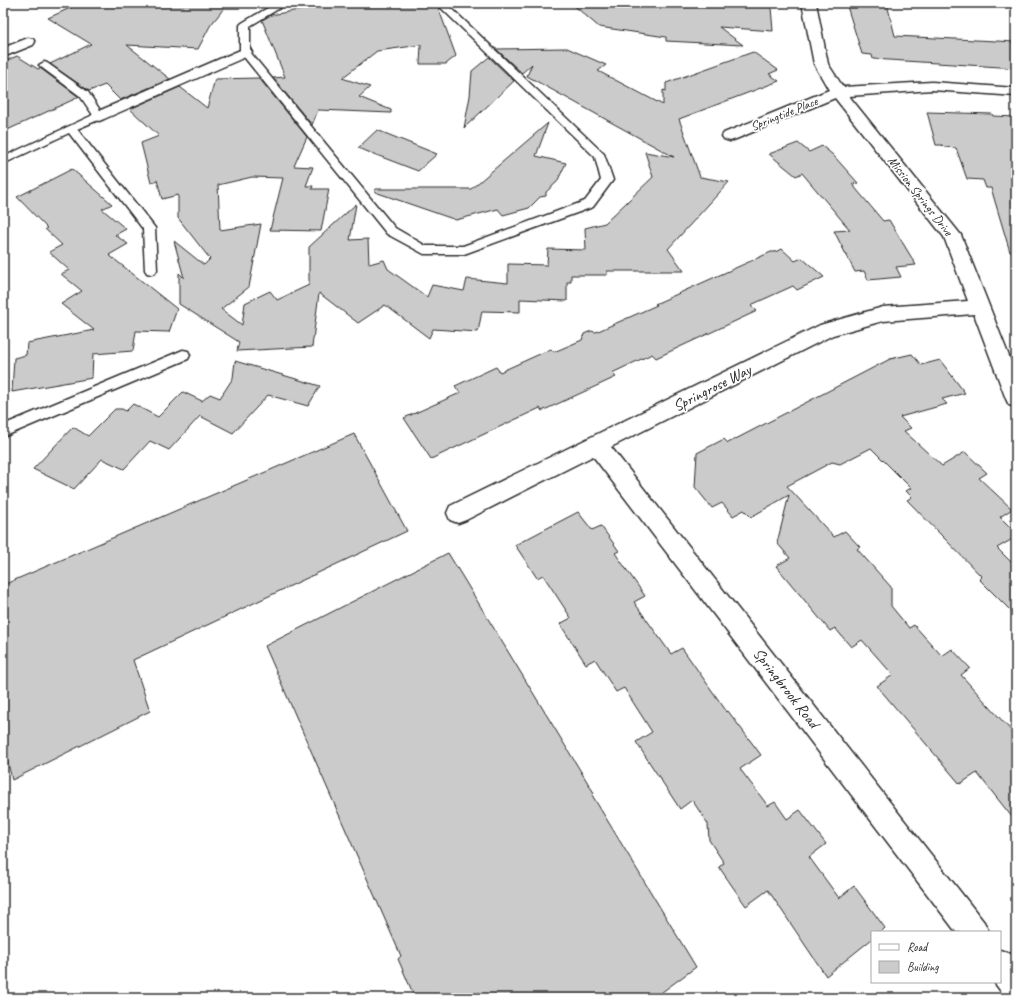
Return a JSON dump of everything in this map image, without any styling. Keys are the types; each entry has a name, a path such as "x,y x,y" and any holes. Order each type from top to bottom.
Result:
{"street":[{"name":"Mission Springs Drive","path":"809,3 821,64 838,92 952,235 1016,399"},
{"path":"3,53 28,42"},
{"path":"99,116 245,52"},
{"name":"Springtide Place","path":"730,136 838,92 932,86 1016,92"},
{"name":"Springrose Way","path":"458,514 827,330 884,314 980,307"},
{"name":"Springbrook Road","path":"598,445 973,931"},
{"path":"1001,967 1016,986"}],"lane":[{"path":"283,3 245,25 245,52 392,231 424,250 464,250 589,204 607,180 600,156 441,3"},
{"path":"3,162 71,128 99,116 84,94 44,65"},
{"path":"71,128 149,228 151,270"},
{"path":"3,431 183,355"}],"building":[{"path":"81,3 228,3 210,26 198,49 127,45 170,79 120,100 105,85 89,91 50,64 91,44 48,18"},
{"path":"319,3 435,3 438,7 456,56 446,64 420,64 421,45 377,51 342,78 370,87 359,97 391,110 391,113 318,110 312,125 273,78 285,77 262,20 271,15 321,6"},
{"path":"571,3 691,3 771,7 773,31 719,27 743,45 666,41 666,37 599,27"},
{"path":"846,3 887,4 895,36 1016,42 1016,68 873,59 872,55 862,54"},
{"path":"567,48 606,65 598,71 663,105 663,90 666,91 666,83 753,52 778,70 769,74 779,81 679,119 700,177 729,182 668,249 684,271 607,271 607,275 571,275 571,282 567,282 567,301 520,299 520,312 482,311 478,332 433,329 429,338 385,305 358,323 319,293 312,347 237,351 239,342 179,304 179,273 184,278 174,241 204,265 210,259 178,218 178,195 162,199 157,180 151,183 141,143 159,136 130,109 180,87 207,108 215,79 259,78 307,137 294,166 313,167 306,186 313,186 312,189 329,189 321,231 270,230 283,178 252,177 218,185 220,230 261,224 249,287 221,309 242,325 245,303 270,291 277,300 309,285 309,247 356,204 350,240 368,239 369,264 384,260 388,269 427,297 432,285 464,291 467,279 508,283 508,264 547,265 548,249 586,250 585,228 605,223 653,177 645,152 674,157 527,76 532,64 522,73 496,49"},
{"path":"17,56 38,69 40,68 79,97 3,132 3,62"},
{"path":"489,57 514,81 464,128 470,96 472,71"},
{"path":"927,112 992,114 993,116 1016,117 1016,251 1010,252 991,188 986,188 983,180 967,179 956,148 936,145"},
{"path":"548,123 536,156 566,163 557,182 546,192 546,196 540,197 529,208 503,215 498,209 456,220 375,192 375,189 471,189"},
{"path":"377,130 437,154 418,171 358,148"},
{"path":"798,143 809,152 822,146 833,155 858,183 852,184 883,221 889,220 916,265 896,267 901,277 868,280 864,271 855,272 834,231 850,230 802,173 796,176 769,154"},
{"path":"72,169 112,204 102,209 126,229 115,235 128,244 109,255 177,309 169,332 136,331 133,351 93,354 92,378 12,392 14,358 26,355 27,343 94,330 61,304 82,291 61,274 69,270 49,252 62,245 45,229 47,228 17,197"},
{"path":"782,249 795,261 802,258 824,277 797,290 793,286 751,305 757,311 656,358 652,354 612,373 616,377 542,411 540,408 431,459 404,418 460,393 455,386 496,367 500,372 551,349 554,352 582,340 584,334 591,331 596,332 771,252"},
{"path":"912,354 921,365 940,360 965,393 942,399 947,404 900,417 911,428 904,431 942,466 965,452 987,473 979,478 1012,509 1000,517 1016,533 1016,537 997,548 1016,567 1016,616 979,579 982,577 907,500 912,497 906,491 911,488 871,448 840,464 832,462 787,486 834,537 845,531 860,547 857,549 891,587 891,606 909,628 914,625 942,656 952,649 970,668 961,675 1016,736 1016,822 977,773 960,784 877,686 893,675 862,640 851,647 835,628 830,631 776,566 790,558 777,543 789,495 751,517 744,510 733,516 722,503 712,508 695,487 697,453 724,439 728,443 890,359"},
{"path":"235,361 320,386 308,406 268,395 233,433 200,416 169,450 150,441 124,469 102,459 74,489 33,469 73,427 88,436 115,409 122,409 126,411 133,404 158,417 183,392 202,401 210,394 220,398 233,378"},
{"path":"354,434 407,531 133,660 150,711 12,780 3,742 3,585"},
{"path":"578,512 592,530 601,526 619,551 615,553 645,596 634,602 671,654 682,648 727,712 728,711 761,755 740,769 768,806 775,802 787,819 800,810 826,844 809,857 839,898 854,886 885,928 882,931 871,931 871,940 826,976 768,890 746,906 719,867 724,863 709,840 708,824 692,800 680,809 636,742 652,732 624,688 616,692 595,659 586,664 560,624 571,618 543,575 537,578 515,545"},
{"path":"448,553 594,793 592,795 696,967 654,998 415,998 398,959 401,956 265,646"}]}
